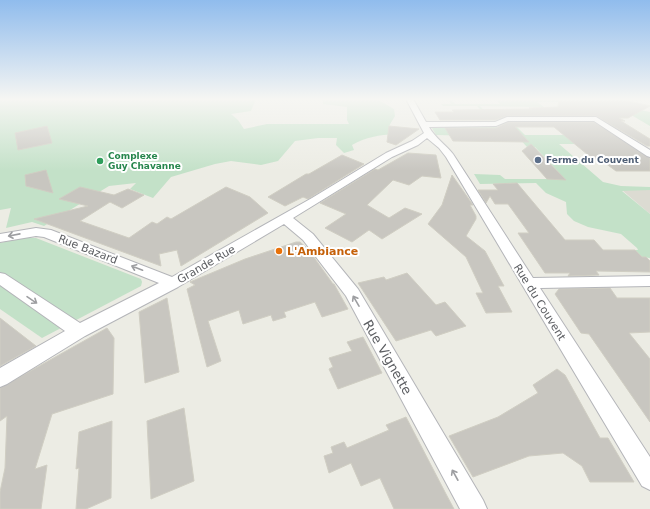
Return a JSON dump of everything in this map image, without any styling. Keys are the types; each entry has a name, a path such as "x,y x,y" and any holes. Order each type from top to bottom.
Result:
{"street":[{"name":"Rue du Couvent","path":"423,123 429,133 450,156 527,283 650,478"},
{"name":"Grande Rue","path":"0,378 79,331 173,283 389,155 409,146 429,133 499,123"},
{"name":"Grande Rue","path":"602,123 650,154"},
{"name":"Rue Vignette","path":"285,218 308,237 352,293 474,509"},
{"name":"Rue Bazard","path":"0,238 36,232 46,233 173,283"},
{"path":"0,278 79,331"},
{"path":"527,283 650,281"}],"shaded area":[{"path":"622,190 650,190 650,214"}],"green space":[{"name":"Complexe Guy Chavanne","path":"0,123 240,123 244,129 267,124 391,123 389,126 395,134 362,140 352,145 354,150 344,153 336,145 337,138 318,138 295,141 278,161 261,165 231,161 215,164 171,177 153,198 130,189 136,183 109,186 44,226 32,222 6,228 11,208 0,210"},
{"path":"553,123 556,123 569,134 616,135 571,135 582,144 559,144 603,182 621,186 650,187 650,190 622,191 650,214 650,258 641,257 635,250 638,250 637,248 621,234 588,227 574,221 567,214 566,202 546,193 536,183 480,184 474,174 500,175 505,179 565,179 535,147 527,147 518,137 436,135 432,128 517,127 525,135 564,135 559,127"},
{"path":"23,238 36,238 141,279 141,286 42,338 0,309 0,243"}],"building":[{"path":"506,123 595,123 650,158 650,171 616,171 601,160 593,159 554,127 515,127 529,142 453,141 445,128 496,128"},
{"path":"607,123 624,123 650,139 650,146 647,146"},
{"path":"47,126 52,143 18,150 15,133"},
{"path":"389,126 419,129 396,145 387,142"},
{"path":"531,144 566,180 547,179 522,151"},
{"path":"408,153 436,155 441,178 422,176 409,185 393,180 367,205 389,218 405,208 422,214 382,239 369,230 352,242 325,228 346,214 320,203 375,169 378,170"},
{"path":"342,155 364,164 308,199 303,197 285,206 268,197 306,174 309,174"},
{"path":"46,170 53,193 26,186 25,175"},
{"path":"452,175 473,205 470,205 476,216 476,219 466,236 485,251 504,286 498,286 512,312 486,313 476,293 483,293 466,257 428,224 442,205"},
{"path":"517,183 565,240 594,240 603,250 635,250 642,257 646,257 650,261 650,272 596,271 599,275 568,276 570,273 545,273 518,233 529,233 508,204 495,204 490,196 486,203 478,190 498,190 493,184"},
{"path":"80,187 114,195 128,189 144,195 122,208 110,202 80,221 129,238 152,222 157,224 167,217 171,219 226,187 250,197 268,213 181,266 177,250 159,254 161,266 34,219 88,206 59,199"},
{"path":"300,242 308,249 334,284 348,309 322,317 315,302 284,312 286,317 273,321 271,315 243,324 239,310 208,321 221,361 207,367 187,289 195,285 190,282 245,259"},
{"path":"407,273 436,305 445,302 466,326 436,336 431,330 396,341 358,283 384,277 386,280"},
{"path":"610,288 617,298 650,298 650,332 629,333 650,359 650,422 589,334 581,333 555,294 559,289"},
{"path":"167,298 179,372 145,383 139,312"},
{"path":"0,318 36,346 0,366"},
{"path":"107,328 114,338 113,394 52,414 35,469 47,465 41,509 0,509 0,492 5,468 7,416 0,421 0,388"},
{"path":"363,337 382,373 338,389 329,369 333,367 329,358 352,351 347,342"},
{"path":"557,369 565,375 600,438 608,438 634,482 590,482 582,466 563,453 529,456 473,477 449,436 498,417 538,393 533,385"},
{"path":"184,408 194,481 151,499 147,421"},
{"path":"406,417 454,509 394,509 380,478 361,486 351,463 329,473 324,456 333,453 331,447 344,442 347,448 389,430 386,425"},
{"path":"112,421 111,498 86,509 76,509 79,468 76,469 79,432"}],"place":[{"name":"Ferme du Couvent","path":"538,160"},
{"name":"Complexe Guy Chavanne","path":"100,161"},
{"name":"L'Ambiance","path":"279,251"}]}
